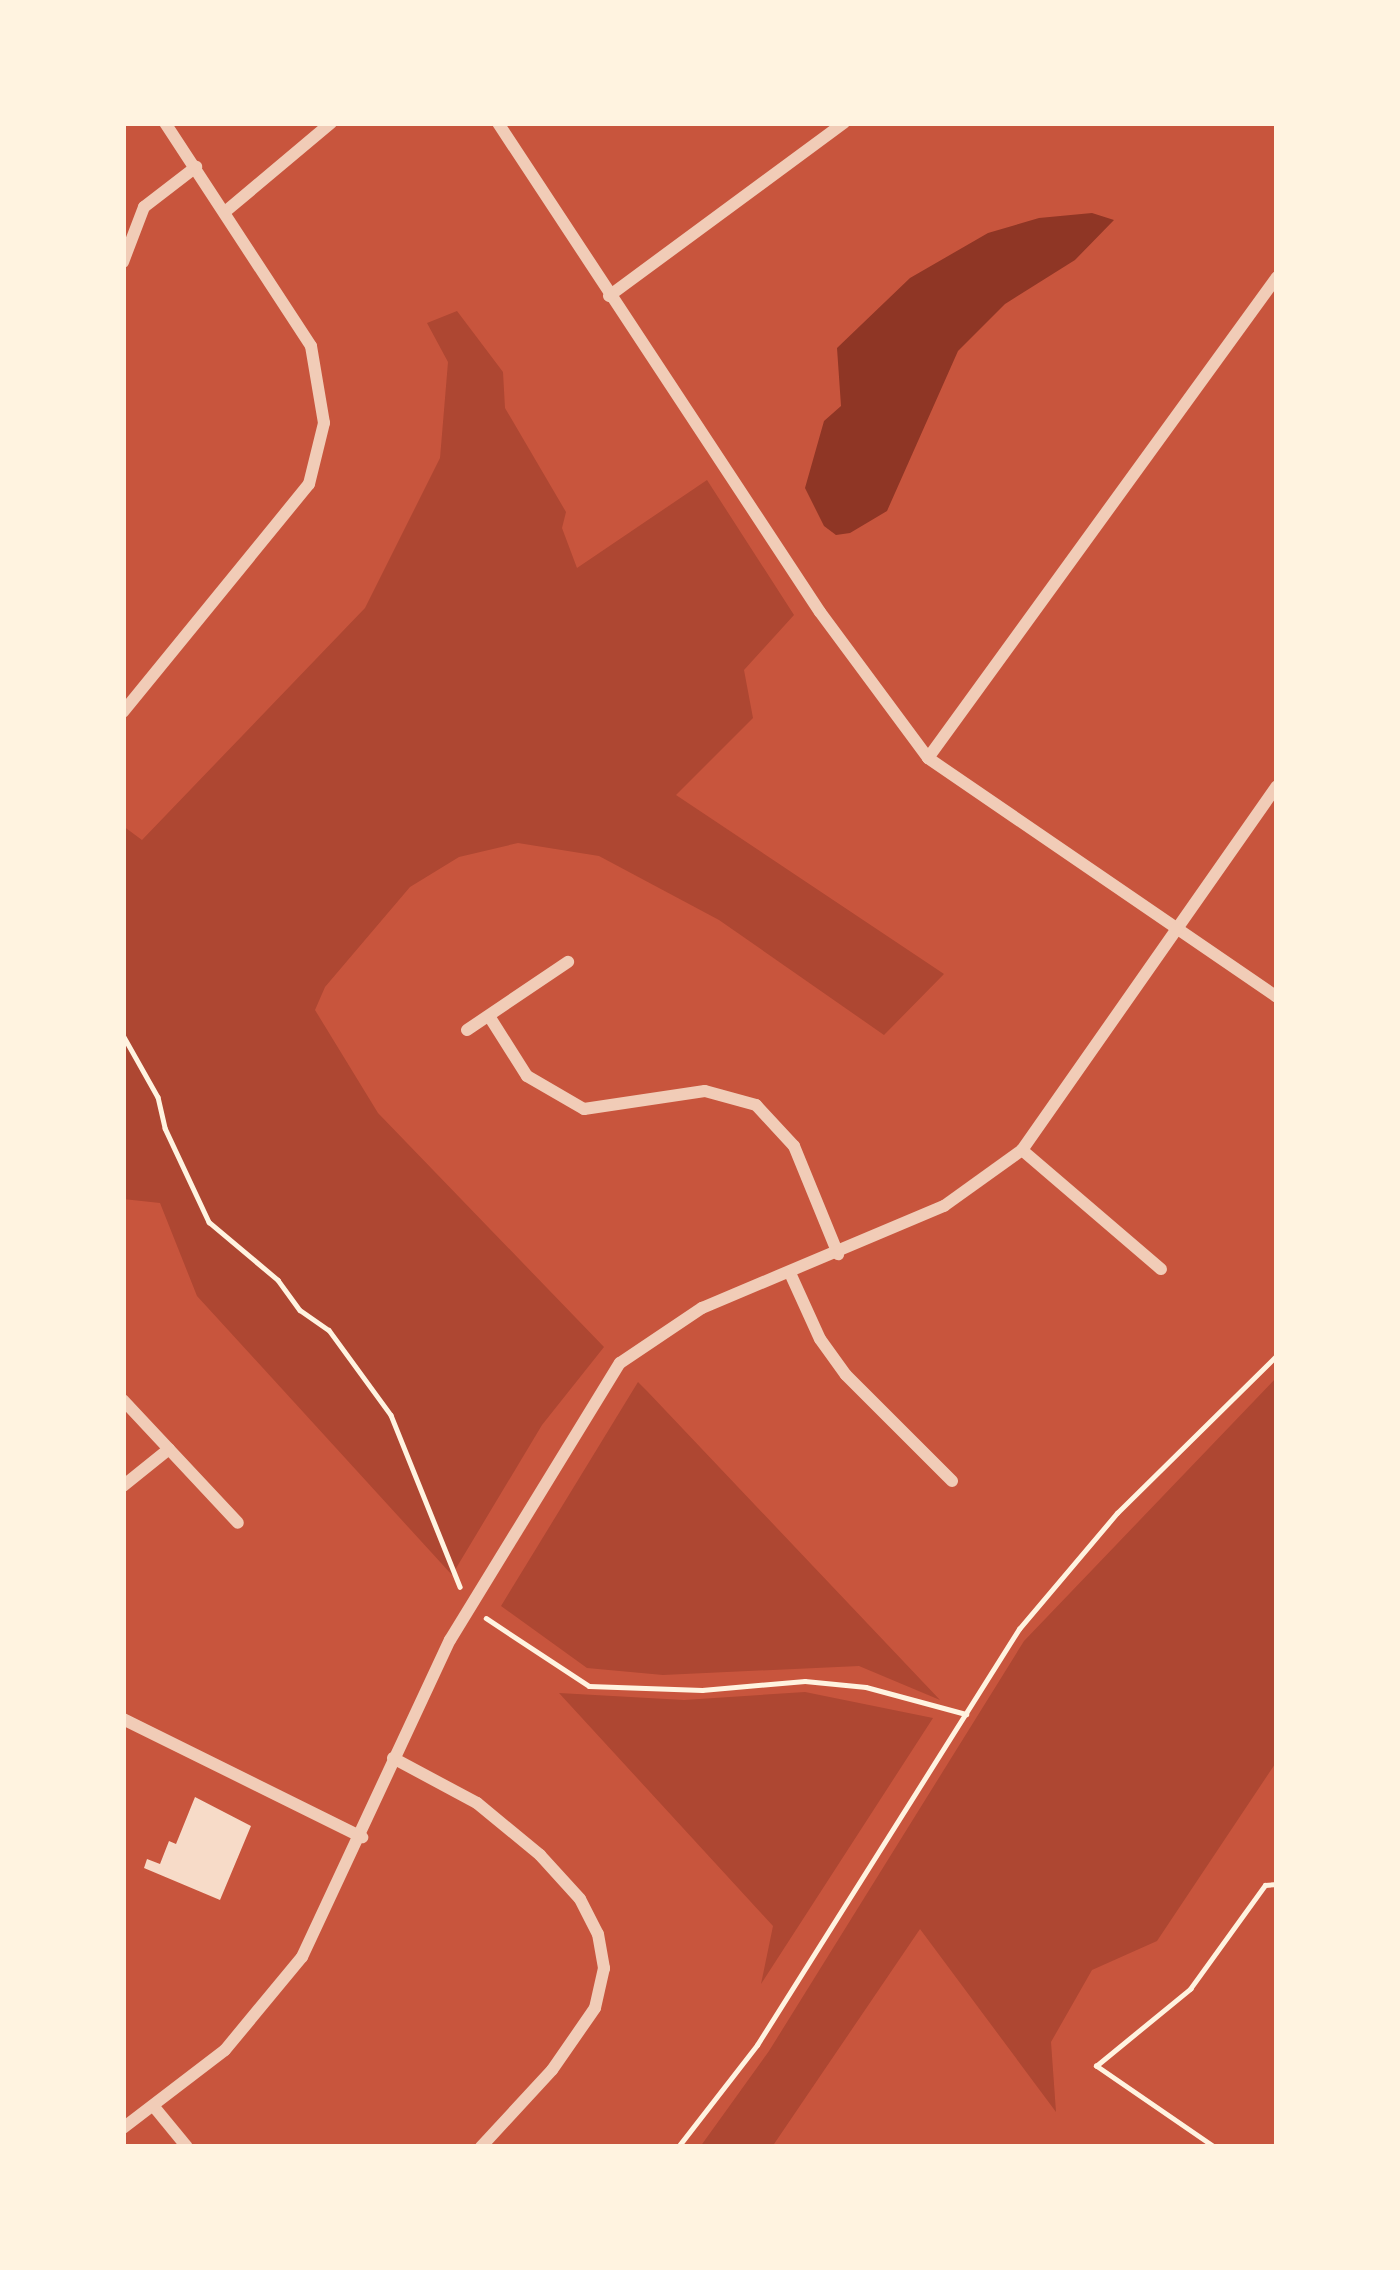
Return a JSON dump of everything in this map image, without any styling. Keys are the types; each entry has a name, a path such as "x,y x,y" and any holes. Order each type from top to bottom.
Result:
{"street":[{"path":"123,712 309,484 324,423 311,346 165,123"},
{"path":"226,211 331,123"},
{"path":"498,123 820,612 928,758 1277,997"},
{"path":"609,296 844,123"},
{"path":"123,262 144,207 196,167"},
{"path":"928,758 1277,277"},
{"path":"123,2128 225,2050 280,1988 321,1924 393,1758 469,1606 620,1363 660,1331 702,1308 944,1206 1022,1150 1277,786"},
{"path":"467,1030 568,962"},
{"path":"489,1016 527,1076 584,1109 705,1090 756,1105 794,1146 838,1254"},
{"path":"1022,1150 1161,1269"},
{"path":"790,1274 820,1339 846,1375 952,1481"},
{"path":"123,1400 238,1522"},
{"path":"123,1486 169,1449"},
{"path":"123,1720 362,1837"},
{"path":"393,1758 477,1803 540,1855 580,1899 598,1934 604,1968 595,2008 553,2070 481,2147"},
{"path":"155,2108 187,2147"}],"path":[{"path":"123,1035 158,1097 165,1128 209,1222 328,1330 391,1415 435,1538 469,1606 589,1686 702,1690 805,1682 866,1687 966,1714"},
{"path":"678,2147 757,2044 1019,1629 1117,1513 1277,1355"},
{"path":"1214,2147 1096,2066 1190,1989 1265,1885 1277,1884"}],"shaded area":[{"path":"1092,213 1114,220 1075,260 1005,304 958,351 887,511 850,533 836,535 824,526 805,488 824,421 841,406 837,348 910,278 988,233 1039,218"},
{"path":"457,311 503,372 505,408 566,512 562,528 577,568 707,480 794,615 744,670 753,718 676,795 944,974 884,1035 719,920 599,856 518,843 459,857 410,887 325,987 315,1010 378,1113 604,1347 542,1425 452,1575 197,1296 160,1203 123,1199 123,826 142,840 365,608 440,458 448,362 427,323"},
{"path":"1277,1377 1277,1761 1157,1941 1092,1970 1051,2042 1056,2112 920,1929 772,2147 700,2147 769,2051 1024,1641"},
{"path":"638,1382 940,1700 859,1666 663,1675 587,1668 501,1606"},
{"path":"805,1692 933,1718 761,1984 773,1926 559,1693 684,1700"}],"building":[{"path":"195,1797 251,1826 220,1900 144,1868 147,1859 160,1864 169,1841 176,1844"}]}
